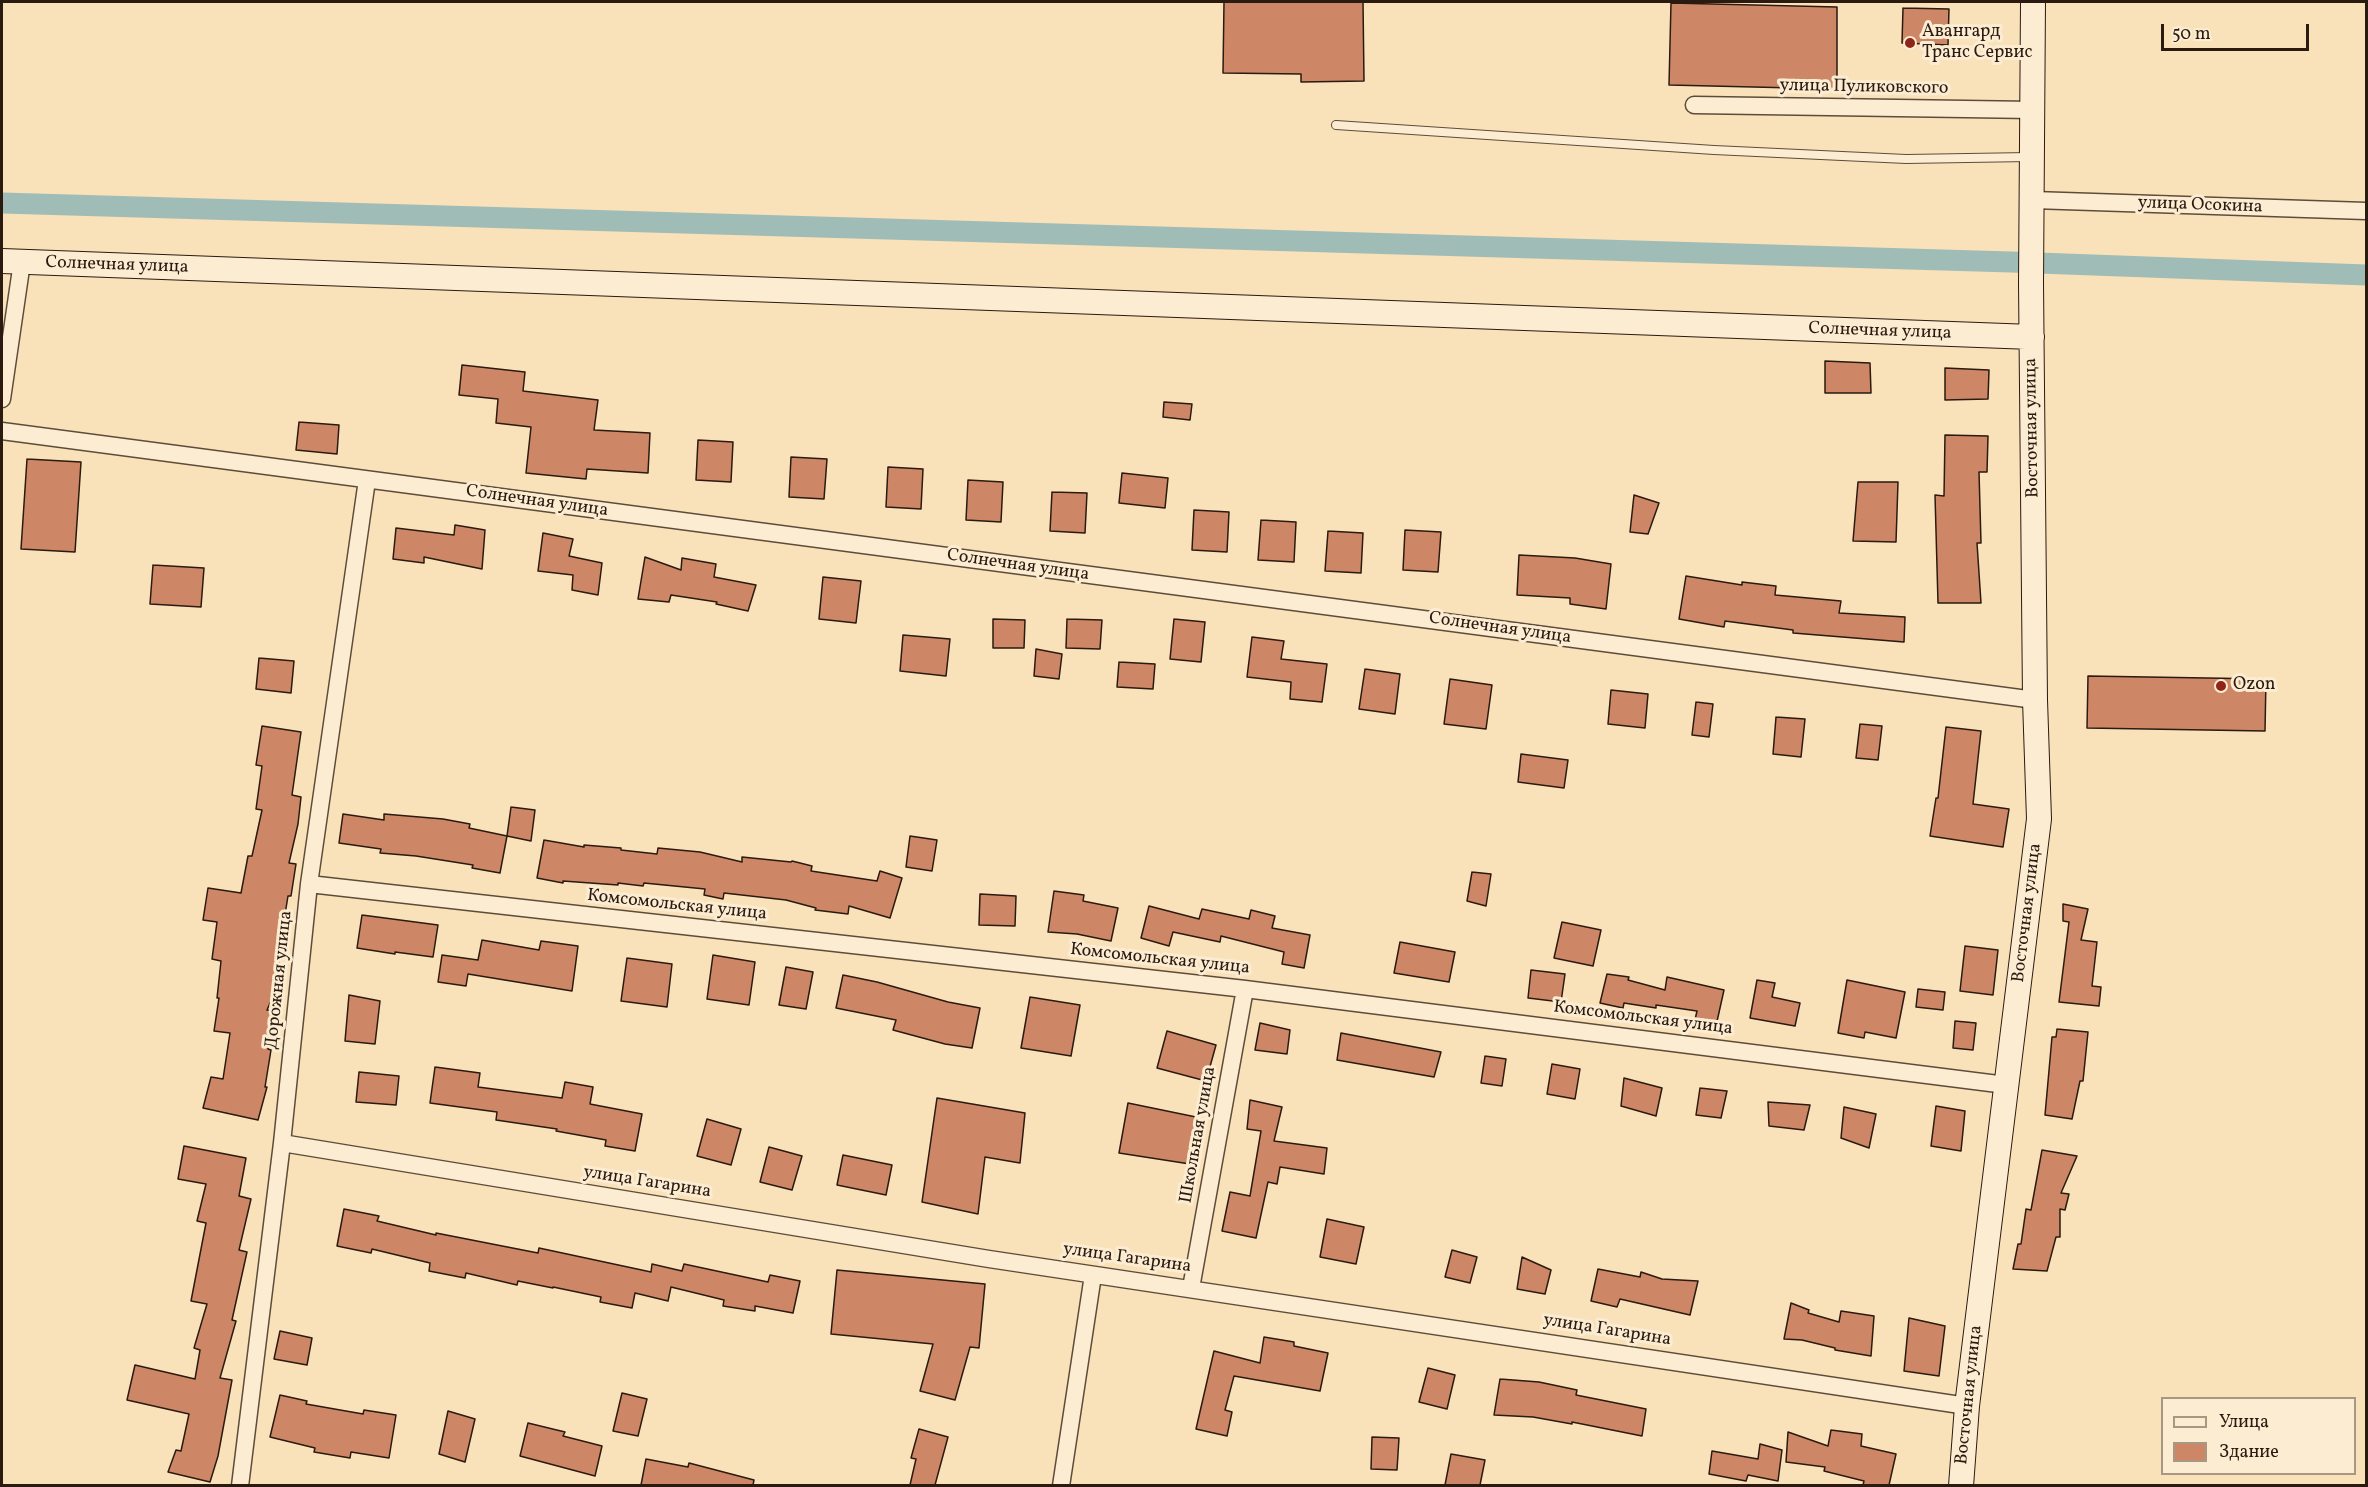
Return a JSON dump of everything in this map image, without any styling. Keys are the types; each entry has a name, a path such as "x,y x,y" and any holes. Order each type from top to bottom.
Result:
{"main road":[{"path":"2033,2 2033,200"},
{"name":"Восточная улица","path":"1961,1485 1967,1406 2039,819 2031,283 2033,200"},
{"name":"Солнечная улица","path":"12,262 2032,337"}],"street":[{"name":"улица Пуликовского","path":"1694,105 2033,111"},
{"name":"улица Осокина","path":"2033,200 2367,211"},
{"path":"2,399 12,262"},
{"name":"Солнечная улица","path":"2,431 2036,700"},
{"name":"Дорожная улица","path":"240,1485 282,1143 309,884 367,480"},
{"name":"Комсомольская улица","path":"309,884 1245,989 2006,1085"},
{"name":"Школьная улица","path":"1191,1288 1245,989"},
{"name":"улица Гагарина","path":"282,1143 1093,1275 1967,1406"},
{"path":"1061,1485 1093,1275"}],"lane":[{"path":"1336,125 1714,150 1895,159 2033,157"}],"building":[{"path":"1224,2 1363,2 1364,81 1301,82 1301,74 1223,73"},
{"path":"1671,3 1837,7 1837,89 1669,85"},
{"path":"1903,8 1949,9 1948,45 1902,43"},
{"path":"1825,361 1870,363 1871,393 1825,393"},
{"path":"462,365 525,372 523,391 598,400 594,430 650,433 648,473 587,469 586,479 526,473 531,427 496,423 498,399 459,395"},
{"path":"1945,368 1989,370 1988,399 1945,400"},
{"path":"1164,402 1192,404 1190,420 1163,417"},
{"path":"299,422 339,425 337,454 296,450"},
{"path":"1945,435 1988,436 1987,472 1979,472 1981,543 1977,543 1981,603 1938,603 1935,495 1944,496"},
{"path":"698,440 733,442 731,482 696,480"},
{"path":"791,457 827,459 824,499 789,497"},
{"path":"27,459 81,462 75,552 21,549"},
{"path":"888,467 923,469 921,509 886,507"},
{"path":"1122,473 1168,478 1165,508 1119,503"},
{"path":"968,480 1003,482 1001,522 966,520"},
{"path":"1858,482 1898,482 1896,542 1853,541"},
{"path":"1052,492 1087,493 1085,533 1050,531"},
{"path":"1634,495 1659,503 1648,534 1630,532"},
{"path":"1194,510 1229,512 1227,552 1192,550"},
{"path":"1261,520 1296,522 1294,562 1258,560"},
{"path":"455,525 485,530 482,569 424,557 424,563 393,559 396,528 454,535"},
{"path":"1405,530 1441,532 1438,572 1403,570"},
{"path":"1328,531 1363,533 1361,573 1325,571"},
{"path":"543,533 573,539 569,556 602,563 598,595 572,590 573,575 538,571"},
{"path":"1519,555 1575,558 1611,564 1606,609 1570,604 1570,598 1517,595"},
{"path":"645,557 681,570 682,558 716,564 714,577 756,585 748,611 716,604 717,602 671,595 669,602 638,599"},
{"path":"153,565 204,568 201,607 150,604"},
{"path":"1686,576 1742,585 1742,582 1776,586 1775,595 1841,601 1839,613 1905,617 1904,642 1793,633 1793,630 1725,621 1724,627 1679,619"},
{"path":"823,577 861,581 856,623 819,619"},
{"path":"993,619 1025,620 1024,648 993,648"},
{"path":"1067,619 1102,620 1100,649 1066,648"},
{"path":"1174,619 1205,622 1201,662 1170,659"},
{"path":"903,635 950,639 946,676 900,671"},
{"path":"1252,637 1284,641 1281,659 1327,664 1322,702 1290,699 1291,682 1247,677"},
{"path":"1036,649 1062,654 1059,679 1034,676"},
{"path":"259,658 294,661 291,693 256,689"},
{"path":"1119,662 1155,664 1153,689 1117,687"},
{"path":"1365,669 1400,674 1395,714 1359,709"},
{"path":"2088,676 2266,679 2265,731 2087,728"},
{"path":"1450,679 1492,685 1486,729 1444,724"},
{"path":"1611,690 1648,694 1645,728 1608,724"},
{"path":"1696,702 1713,704 1709,737 1692,735"},
{"path":"1776,717 1805,719 1801,757 1773,754"},
{"path":"1860,724 1882,726 1878,760 1856,758"},
{"path":"262,726 301,732 292,795 301,797 298,824 289,863 296,864 281,939 278,975 282,976 267,1010 274,1011 268,1049 271,1050 265,1087 267,1087 258,1120 203,1108 211,1077 223,1079 230,1033 214,1031 221,961 212,959 217,922 203,920 208,888 241,893 248,856 252,856 262,810 256,809 262,766 256,765"},
{"path":"1946,727 1981,731 1973,804 2009,809 2003,847 1930,836 1936,798 1938,798"},
{"path":"1521,754 1568,760 1564,788 1518,782"},
{"path":"511,807 535,810 531,841 507,836"},
{"path":"343,814 384,820 384,814 443,819 470,824 469,828 507,836 500,873 472,868 473,865 380,853 381,849 339,843"},
{"path":"910,836 937,840 932,871 906,867"},
{"path":"544,840 584,847 584,845 621,848 621,850 657,854 658,848 700,852 742,862 742,857 792,861 812,866 811,871 877,881 880,871 902,878 890,918 849,906 848,914 815,910 816,908 786,900 724,893 723,899 704,895 705,889 644,883 643,886 618,883 618,885 563,881 563,883 537,878"},
{"path":"1472,872 1491,874 1486,906 1467,901"},
{"path":"1054,891 1084,895 1083,901 1118,908 1111,941 1077,934 1048,932"},
{"path":"980,894 1016,896 1015,926 979,925"},
{"path":"2063,904 2088,909 2081,940 2097,942 2092,986 2101,987 2099,1006 2059,1002 2069,922 2063,921"},
{"path":"1149,906 1199,919 1202,909 1249,919 1251,910 1275,916 1272,928 1310,935 1304,968 1282,964 1284,952 1221,936 1220,942 1173,932 1169,946 1141,938"},
{"path":"362,915 438,925 433,957 357,948"},
{"path":"1562,922 1601,930 1593,966 1554,958"},
{"path":"482,940 539,950 541,941 578,946 572,991 468,974 466,986 438,982 442,955 478,960"},
{"path":"1400,942 1455,952 1449,982 1394,973"},
{"path":"1965,946 1998,950 1993,995 1960,991"},
{"path":"713,955 755,962 749,1005 707,999"},
{"path":"627,958 672,964 667,1007 621,1001"},
{"path":"786,967 813,972 806,1009 779,1005"},
{"path":"1531,970 1565,974 1561,1002 1528,998"},
{"path":"1607,974 1629,977 1628,980 1665,990 1667,977 1724,990 1716,1026 1694,1024 1697,1011 1624,1003 1623,1008 1600,1003"},
{"path":"843,975 980,1008 972,1048 945,1044 893,1030 896,1020 836,1008"},
{"path":"1757,980 1775,983 1772,997 1800,1003 1795,1026 1750,1018"},
{"path":"1847,980 1905,992 1896,1038 1865,1032 1864,1038 1838,1033"},
{"path":"1918,989 1945,992 1943,1010 1916,1007"},
{"path":"349,995 380,1001 375,1044 345,1041"},
{"path":"1030,997 1080,1005 1071,1056 1021,1048"},
{"path":"1955,1021 1976,1023 1973,1050 1953,1048"},
{"path":"1260,1023 1290,1030 1287,1054 1255,1050"},
{"path":"2057,1029 2088,1032 2083,1081 2080,1081 2072,1119 2045,1115 2052,1037 2056,1037"},
{"path":"1167,1031 1216,1045 1206,1081 1157,1068"},
{"path":"1341,1033 1441,1052 1434,1077 1337,1060"},
{"path":"1485,1056 1506,1059 1502,1086 1481,1083"},
{"path":"1552,1064 1580,1069 1575,1099 1547,1094"},
{"path":"435,1067 480,1073 478,1087 562,1098 565,1082 593,1087 590,1104 642,1114 635,1151 605,1146 606,1140 556,1131 557,1129 496,1120 497,1112 430,1103"},
{"path":"359,1072 399,1076 396,1105 356,1102"},
{"path":"1624,1078 1662,1088 1656,1116 1621,1106"},
{"path":"1700,1088 1727,1091 1721,1118 1696,1115"},
{"path":"937,1098 1025,1113 1020,1163 985,1157 978,1214 922,1202"},
{"path":"1250,1100 1282,1107 1274,1141 1327,1148 1324,1174 1280,1167 1277,1184 1268,1182 1256,1238 1222,1231 1230,1192 1250,1196 1261,1131 1247,1129"},
{"path":"1768,1102 1810,1105 1804,1130 1769,1126"},
{"path":"1128,1103 1196,1117 1190,1164 1119,1153"},
{"path":"1936,1106 1965,1111 1961,1151 1931,1146"},
{"path":"1844,1107 1876,1114 1869,1148 1841,1138"},
{"path":"707,1119 741,1129 731,1165 697,1156"},
{"path":"184,1146 246,1158 239,1196 251,1199 239,1250 247,1252 232,1320 236,1321 220,1378 232,1380 218,1456 210,1482 168,1472 176,1450 181,1451 189,1414 127,1400 135,1365 195,1379 200,1350 194,1348 207,1304 191,1301 206,1223 197,1221 206,1184 178,1179"},
{"path":"769,1147 802,1156 792,1190 760,1182"},
{"path":"2042,1150 2077,1156 2061,1193 2069,1194 2065,1210 2060,1209 2060,1237 2056,1237 2047,1271 2013,1269 2018,1244 2021,1244 2026,1209 2031,1210"},
{"path":"843,1155 892,1165 886,1195 837,1185"},
{"path":"344,1209 379,1216 377,1221 436,1235 436,1233 538,1253 539,1248 651,1272 652,1264 682,1271 684,1264 768,1282 770,1275 800,1281 793,1313 755,1306 755,1311 723,1306 724,1300 671,1287 668,1301 635,1293 632,1308 600,1302 601,1297 553,1287 518,1281 517,1285 466,1273 465,1278 429,1271 430,1263 372,1249 371,1253 337,1246"},
{"path":"1327,1219 1364,1227 1356,1264 1320,1257"},
{"path":"1452,1250 1477,1257 1470,1283 1445,1277"},
{"path":"1522,1257 1551,1270 1545,1294 1517,1289"},
{"path":"1598,1269 1640,1277 1641,1272 1662,1279 1698,1281 1690,1315 1620,1299 1617,1307 1591,1301"},
{"path":"837,1270 985,1284 979,1348 970,1347 955,1400 920,1391 933,1344 831,1334"},
{"path":"1791,1303 1809,1310 1808,1313 1839,1322 1841,1311 1874,1316 1871,1356 1835,1350 1835,1348 1802,1340 1784,1339"},
{"path":"1909,1318 1945,1326 1939,1376 1904,1371"},
{"path":"280,1331 312,1338 307,1365 274,1359"},
{"path":"1264,1337 1294,1342 1294,1346 1328,1353 1320,1391 1234,1376 1225,1410 1232,1412 1227,1436 1196,1429 1214,1351 1260,1363"},
{"path":"1428,1368 1455,1375 1447,1409 1419,1402"},
{"path":"1500,1379 1539,1382 1577,1390 1576,1395 1646,1409 1642,1436 1572,1422 1572,1424 1533,1417 1494,1415"},
{"path":"622,1393 647,1399 638,1436 613,1431"},
{"path":"280,1395 307,1401 306,1404 363,1414 364,1410 396,1415 389,1458 351,1452 350,1458 314,1452 315,1448 270,1437"},
{"path":"448,1411 475,1419 465,1462 439,1454"},
{"path":"528,1423 565,1432 563,1436 602,1446 595,1476 520,1456"},
{"path":"919,1429 948,1437 935,1485 910,1485 916,1459 911,1458"},
{"path":"1831,1430 1862,1434 1861,1446 1896,1454 1889,1485 1863,1485 1864,1481 1824,1471 1825,1467 1786,1462 1788,1432 1828,1446"},
{"path":"1372,1437 1399,1438 1397,1470 1371,1469"},
{"path":"1760,1444 1782,1450 1778,1481 1748,1475 1746,1481 1709,1474 1712,1451 1758,1459"},
{"path":"1451,1454 1485,1460 1480,1485 1445,1485"},
{"path":"646,1459 688,1467 689,1463 754,1480 753,1485 641,1485"}],"waterway":[{"path":"2,203 2011,262 2366,275"}],"place":[{"name":"Авангард Транс Сервис","path":"1910,43"},
{"name":"Ozon","path":"2221,686"}]}
